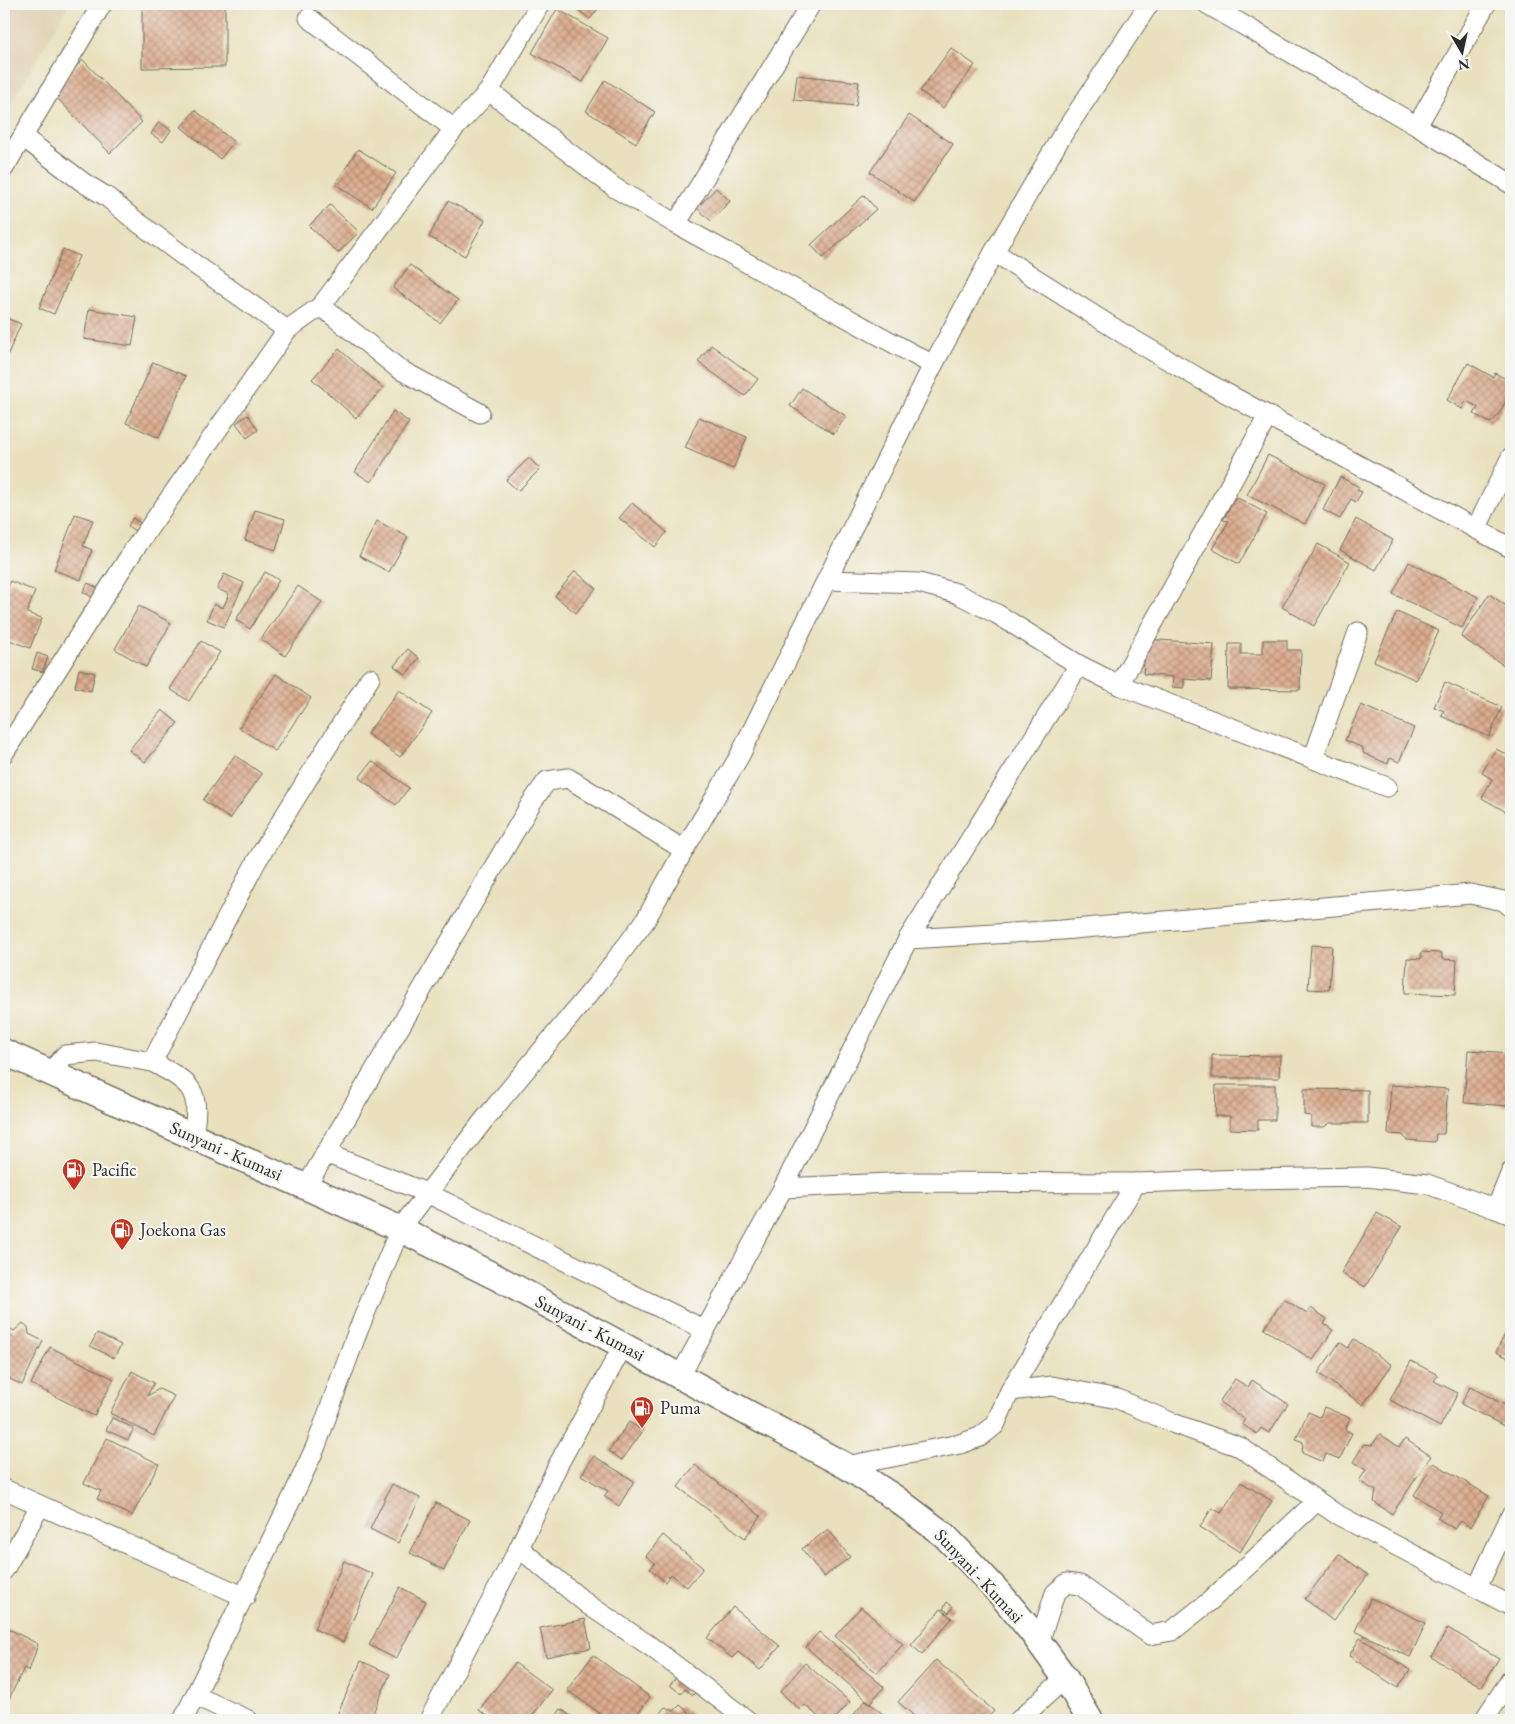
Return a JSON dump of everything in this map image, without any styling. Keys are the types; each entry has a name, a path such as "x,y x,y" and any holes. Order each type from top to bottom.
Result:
{"main road":[{"name":"Sunyani - Kumasi","path":"4,1052 400,1229 494,1276 846,1466 895,1498 944,1534 1002,1596 1040,1643 1065,1678 1090,1720"}],"street":[{"path":"4,168 102,4"},
{"path":"4,753 133,551 287,330 321,306 454,128 489,91 540,4"},
{"path":"676,224 811,4"},
{"path":"184,1720 294,1496 316,1446 357,1333 400,1229 484,1120 598,983 645,921 739,757 933,365 994,252 1061,137 1149,4"},
{"path":"1207,4 1417,126 1511,184"},
{"path":"1417,126 1486,4"},
{"path":"309,18 454,128"},
{"path":"489,91 615,188 676,224 933,365"},
{"path":"22,136 287,330"},
{"path":"994,252 1122,333 1202,380 1511,548"},
{"path":"321,306 399,369 480,413"},
{"path":"1119,684 1268,416"},
{"path":"1476,529 1511,457"},
{"path":"827,580 919,583 956,593 997,614 1079,665 1119,684 1387,787"},
{"path":"1313,759 1358,632"},
{"path":"680,1376 783,1188 908,938 1079,665"},
{"path":"152,1062 256,862 370,678"},
{"path":"306,1187 526,811 547,781 568,778 684,850"},
{"path":"908,938 1062,930 1470,894 1504,901 1511,907"},
{"path":"50,1073 65,1056 96,1052 152,1062 189,1086 196,1098 197,1113 193,1137"},
{"path":"325,1153 427,1193 705,1330"},
{"path":"783,1188 909,1182 1136,1183 1367,1177 1427,1184 1504,1212 1511,1172"},
{"path":"846,1466 960,1444 980,1437 995,1425 1010,1391 1136,1183"},
{"path":"429,1720 519,1548 558,1465 623,1346"},
{"path":"1010,1391 1052,1386 1118,1400 1175,1424 1240,1447 1336,1514 1511,1606"},
{"path":"4,1489 245,1597"},
{"path":"1040,1643 1055,1593 1067,1583 1080,1585 1150,1635 1172,1631 1210,1601 1317,1500"},
{"path":"4,1570 40,1506"},
{"path":"1477,1588 1511,1515"},
{"path":"519,1548 587,1604 650,1646 746,1720"},
{"path":"1019,1720 1065,1678"},
{"path":"1484,1720 1511,1679"},
{"path":"196,1696 248,1720"}],"shaded area":[{"path":"4,4 69,4 4,116"}],"building":[{"path":"142,4 225,4 225,67 142,68"},
{"path":"570,4 602,4 590,19"},
{"path":"557,9 608,38 583,82 532,53"},
{"path":"951,48 975,65 943,108 920,91"},
{"path":"83,60 142,122 110,153 50,91"},
{"path":"797,75 859,82 856,106 794,100"},
{"path":"605,80 655,112 636,143 586,111"},
{"path":"195,110 234,142 220,159 181,127"},
{"path":"909,115 953,144 914,202 870,172"},
{"path":"159,122 171,130 163,142 151,134"},
{"path":"358,149 396,173 372,208 335,184"},
{"path":"716,188 730,201 711,221 697,208"},
{"path":"864,195 876,209 823,258 811,245"},
{"path":"448,201 485,220 465,256 429,237"},
{"path":"330,205 359,232 338,253 309,226"},
{"path":"63,249 79,256 54,314 39,308"},
{"path":"410,265 458,300 440,323 393,288"},
{"path":"89,309 137,317 132,346 84,339"},
{"path":"4,317 21,324 4,363"},
{"path":"711,345 758,379 745,396 698,362"},
{"path":"339,349 383,388 356,418 312,379"},
{"path":"153,362 186,376 159,438 126,423"},
{"path":"1468,363 1493,377 1495,373 1511,382 1511,392 1497,417 1490,423 1474,414 1478,407 1466,401 1462,409 1447,400"},
{"path":"802,388 846,416 834,434 790,406"},
{"path":"393,411 409,422 371,482 355,472"},
{"path":"248,415 258,430 247,438 236,423"},
{"path":"699,417 747,437 733,469 685,448"},
{"path":"1268,455 1325,484 1305,524 1247,495"},
{"path":"529,458 540,469 518,491 506,480"},
{"path":"1340,477 1359,487 1357,490 1362,492 1356,502 1351,499 1340,519 1323,510"},
{"path":"1236,497 1267,514 1239,564 1212,549 1229,521 1223,520"},
{"path":"632,503 667,532 655,547 619,518"},
{"path":"255,510 285,519 276,550 245,540"},
{"path":"75,514 93,520 83,546 92,550 81,580 54,570"},
{"path":"133,518 140,523 135,531 128,526"},
{"path":"1356,519 1393,540 1376,570 1340,550"},
{"path":"377,521 408,537 389,572 359,556"},
{"path":"1318,544 1350,562 1314,626 1282,607"},
{"path":"1409,562 1478,597 1462,628 1393,594"},
{"path":"575,571 596,588 576,613 555,596"},
{"path":"265,572 279,580 250,629 236,620"},
{"path":"224,574 244,583 224,627 207,620 214,604 223,608 229,594 217,589"},
{"path":"10,581 35,591 27,613 42,618 30,648 4,638 4,598"},
{"path":"88,583 99,589 94,598 83,592"},
{"path":"298,586 322,602 285,656 261,639"},
{"path":"1489,594 1511,609 1511,613 1506,621 1511,618 1511,670 1461,637"},
{"path":"139,606 171,623 146,667 115,649"},
{"path":"1397,612 1439,631 1416,680 1374,661"},
{"path":"1146,639 1214,644 1211,681 1184,679 1184,688 1172,687 1173,677 1143,674"},
{"path":"1263,640 1287,640 1287,650 1301,650 1300,690 1228,689 1229,644 1241,644 1241,654 1263,654"},
{"path":"201,641 220,652 189,701 170,689"},
{"path":"408,649 419,658 406,675 394,666"},
{"path":"37,653 48,657 43,672 32,669"},
{"path":"79,669 95,673 91,691 75,687"},
{"path":"276,674 311,698 275,751 239,728"},
{"path":"1445,682 1502,707 1489,737 1441,716 1444,711 1434,707"},
{"path":"399,690 432,713 400,757 367,734"},
{"path":"1361,705 1414,728 1399,762 1390,758 1388,764 1363,753 1363,748 1345,740"},
{"path":"162,710 178,723 145,762 129,750"},
{"path":"1496,749 1511,757 1511,807 1508,813 1482,798 1492,779 1482,773"},
{"path":"235,755 262,774 230,819 203,800"},
{"path":"372,761 409,788 396,805 359,778"},
{"path":"1311,945 1332,946 1329,990 1308,989"},
{"path":"1421,952 1442,953 1442,959 1457,960 1455,995 1405,993 1407,958 1421,959"},
{"path":"1468,1050 1511,1053 1511,1106 1464,1103"},
{"path":"1212,1055 1280,1056 1279,1078 1212,1078"},
{"path":"1216,1085 1275,1085 1275,1120 1258,1120 1258,1130 1230,1129 1230,1116 1215,1116"},
{"path":"1391,1085 1448,1089 1444,1134 1436,1134 1435,1142 1406,1140 1403,1135 1388,1134"},
{"path":"1304,1089 1368,1090 1368,1123 1330,1123 1324,1127 1311,1127 1311,1116 1304,1115"},
{"path":"1377,1213 1402,1227 1365,1287 1341,1273"},
{"path":"1284,1299 1307,1314 1311,1308 1327,1319 1324,1324 1333,1330 1313,1360 1264,1329"},
{"path":"4,1316 6,1318 5,1325 14,1331 23,1323 28,1327 29,1334 43,1341 22,1385 4,1376"},
{"path":"1511,1322 1511,1359 1496,1352"},
{"path":"97,1333 121,1345 114,1358 90,1346"},
{"path":"1354,1339 1392,1365 1363,1405 1318,1373 1340,1342 1348,1348"},
{"path":"50,1347 114,1379 94,1416 31,1384"},
{"path":"1411,1361 1438,1375 1434,1381 1458,1393 1440,1427 1390,1400"},
{"path":"132,1371 154,1383 147,1396 159,1389 174,1396 154,1436 110,1413"},
{"path":"1235,1379 1248,1387 1252,1380 1288,1404 1269,1433 1261,1428 1257,1434 1242,1424 1245,1419 1219,1402"},
{"path":"1470,1387 1511,1408 1510,1429 1461,1404"},
{"path":"1324,1407 1350,1418 1345,1430 1352,1433 1340,1459 1326,1454 1323,1462 1302,1453 1303,1442 1296,1439 1308,1412 1320,1417"},
{"path":"112,1418 134,1428 128,1440 106,1430"},
{"path":"629,1422 643,1431 622,1460 609,1451"},
{"path":"1380,1434 1399,1447 1405,1439 1431,1456 1392,1514 1374,1502 1376,1491 1359,1481 1366,1470 1353,1462 1364,1444 1372,1445"},
{"path":"107,1438 159,1464 132,1516 97,1499 101,1491 84,1483"},
{"path":"594,1456 634,1481 619,1506 604,1496 608,1491 581,1475"},
{"path":"1434,1463 1489,1496 1470,1527 1461,1521 1455,1529 1437,1518 1441,1512 1414,1495"},
{"path":"695,1465 761,1516 745,1538 678,1487"},
{"path":"1241,1482 1272,1501 1240,1552 1200,1527 1212,1508 1221,1513"},
{"path":"392,1484 420,1498 398,1543 370,1529"},
{"path":"436,1503 470,1520 444,1570 410,1553"},
{"path":"828,1529 850,1557 824,1577 802,1549"},
{"path":"663,1535 703,1568 687,1587 671,1574 665,1582 650,1569 655,1563 646,1556"},
{"path":"1339,1554 1368,1575 1333,1621 1305,1599"},
{"path":"344,1561 373,1574 343,1642 314,1629"},
{"path":"400,1587 426,1601 396,1659 369,1645"},
{"path":"1371,1598 1426,1623 1410,1657 1355,1631"},
{"path":"947,1602 953,1607 949,1613 943,1609"},
{"path":"733,1607 780,1646 760,1670 738,1652 732,1658 707,1638"},
{"path":"861,1607 903,1644 877,1673 835,1636"},
{"path":"941,1609 952,1618 922,1654 911,1645"},
{"path":"585,1619 591,1648 546,1657 540,1628"},
{"path":"5,1627 38,1644 29,1671 24,1668 7,1703 4,1701"},
{"path":"1448,1628 1499,1658 1482,1687 1431,1657"},
{"path":"819,1632 884,1687 870,1703 806,1647"},
{"path":"1360,1638 1410,1670 1398,1688 1349,1656"},
{"path":"593,1655 650,1697 633,1720 609,1720 567,1690"},
{"path":"936,1660 994,1711 986,1720 919,1720 898,1702"},
{"path":"361,1661 390,1674 370,1720 344,1720 336,1717"},
{"path":"515,1663 552,1690 529,1720 493,1720 479,1710"},
{"path":"805,1663 850,1702 834,1720 822,1720 805,1705 800,1710 780,1692"},
{"path":"681,1671 700,1687 693,1695 685,1689 681,1694 670,1685"},
{"path":"866,1700 884,1715 880,1720 849,1720"},
{"path":"680,1705 698,1720 654,1720 665,1707 674,1711"},
{"path":"561,1709 577,1720 553,1720"}],"place":[{"name":"Pacific","path":"74,1191"},
{"name":"Joekona Gas","path":"122,1251"},
{"name":"Puma","path":"642,1429"}]}
